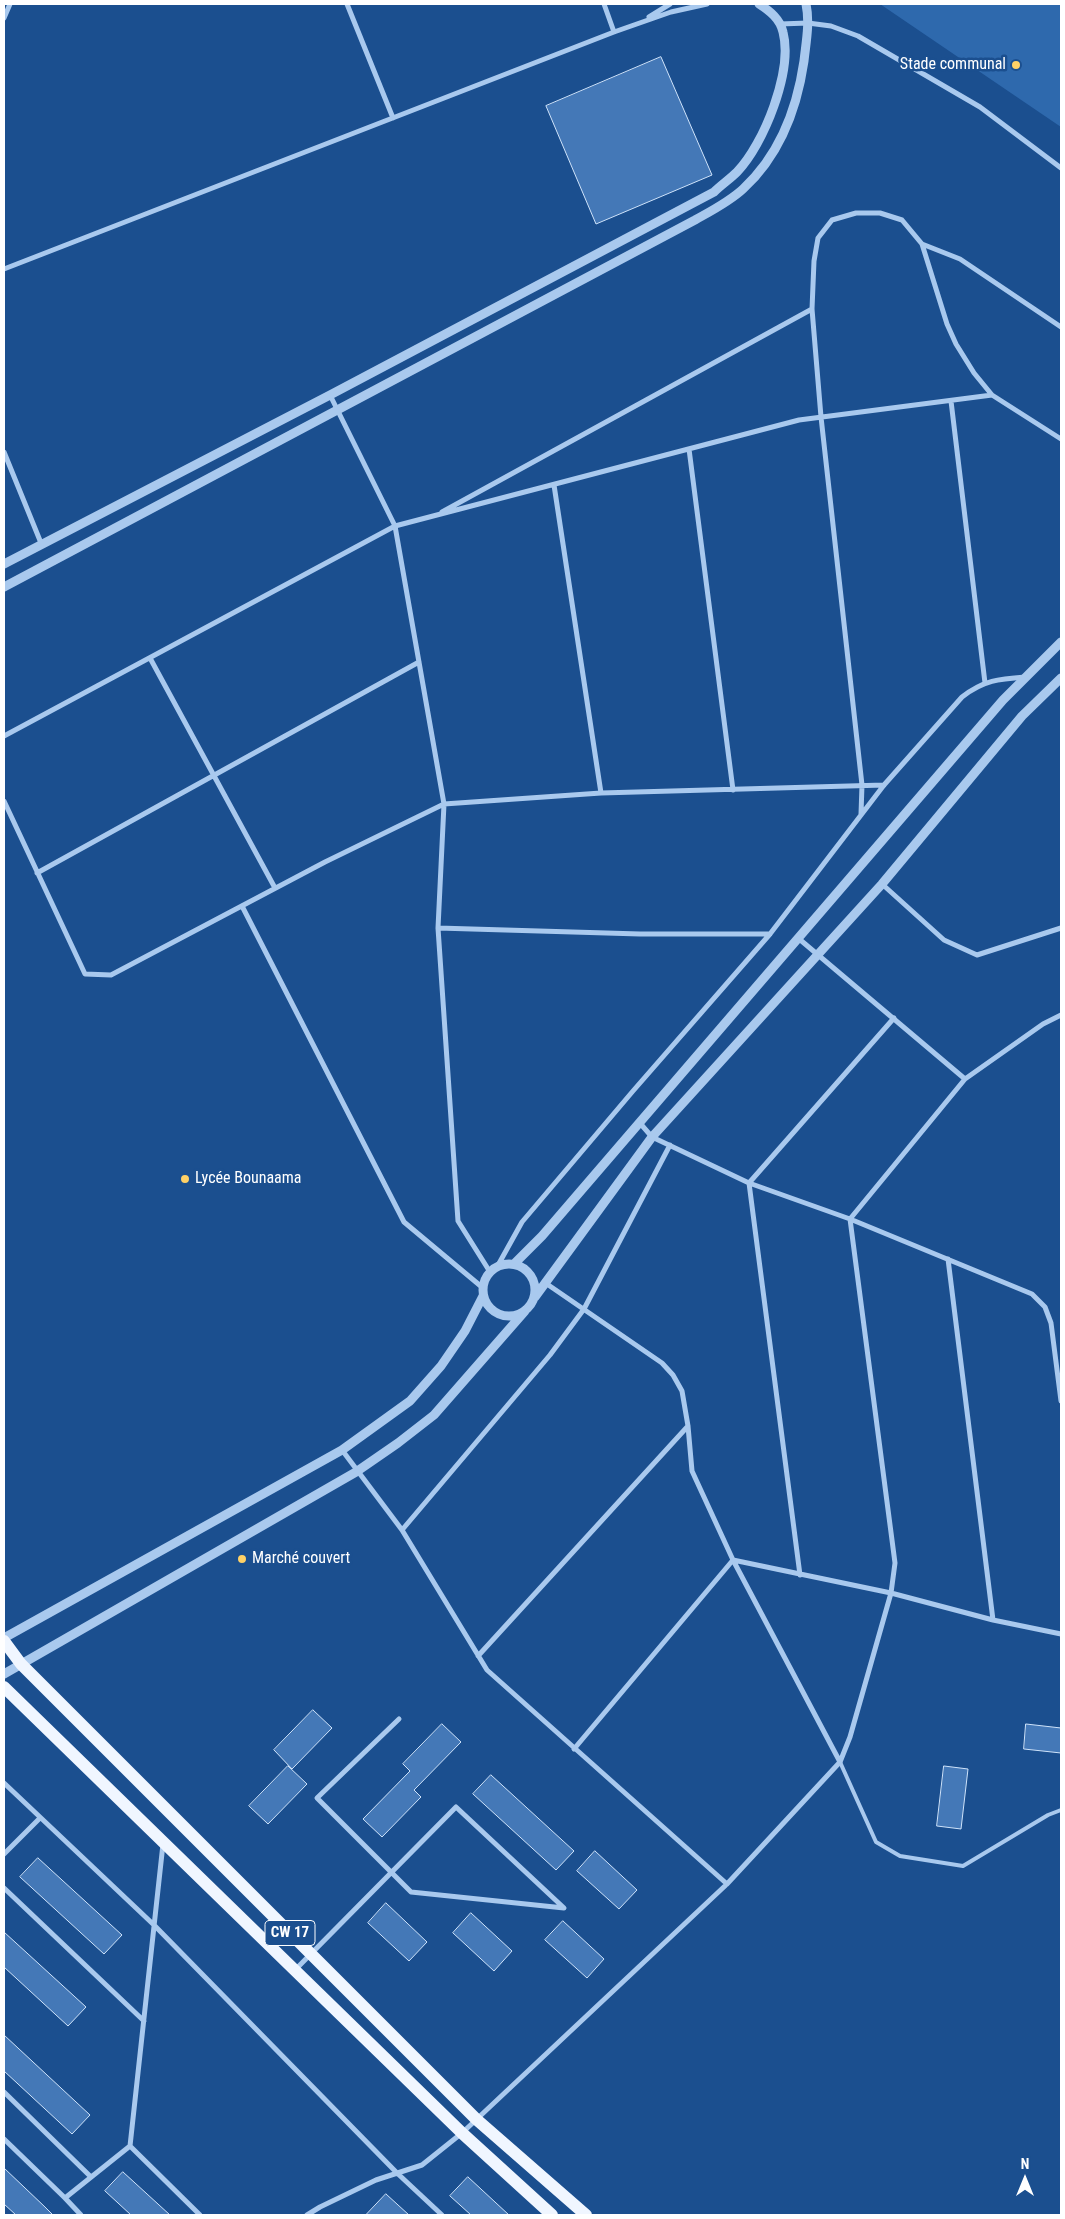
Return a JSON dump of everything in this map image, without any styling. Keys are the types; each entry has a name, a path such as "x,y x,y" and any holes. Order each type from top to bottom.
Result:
{"main road":[{"name":"CW 17","path":"4,1640 21,1664 476,2119 586,2215"},
{"name":"CW 17","path":"4,1687 462,2133 552,2215"}],"street":[{"path":"4,18 10,4"},
{"path":"347,4 393,118"},
{"path":"604,4 614,32"},
{"path":"640,22 670,4"},
{"path":"4,269 640,22 707,4"},
{"path":"4,564 41,543 330,395 714,192 738,171 758,144 774,109 784,66 785,40 780,24 771,12 759,4"},
{"path":"4,587 695,220 742,190 761,170 778,147 791,116 800,87 808,23 806,4"},
{"path":"780,24 808,23 840,28 858,36 980,107 1061,168"},
{"path":"861,814 862,785 821,417 812,309 814,261 818,238 832,220 856,213 880,213 902,220 922,244 947,324 956,344 974,373 992,395 1061,439"},
{"path":"922,244 960,259 1061,327"},
{"path":"434,516 812,309"},
{"path":"330,395 395,526 444,804 438,928 458,1221 493,1269"},
{"path":"4,736 395,526 799,420 992,395"},
{"path":"951,401 985,682"},
{"path":"688,449 733,790"},
{"path":"4,452 41,543"},
{"path":"554,484 601,793"},
{"path":"514,1264 542,1236 797,937 1003,700 1061,642"},
{"path":"150,658 275,888"},
{"path":"37,873 419,662"},
{"path":"4,1640 342,1450 410,1401 442,1366 465,1331 493,1269 522,1222 770,934 884,785 962,697 976,686 985,682 1026,676"},
{"path":"4,1674 356,1472 434,1415 525,1311 544,1282 652,1137 882,884 1022,716 1061,678"},
{"path":"4,800 85,974 111,975 275,888 444,804 601,793 884,785"},
{"path":"882,884 944,940 977,955 1061,928"},
{"path":"242,906 404,1222 483,1292 487,1304 500,1315 509,1316 525,1311"},
{"path":"438,928 770,934"},
{"path":"797,937 820,954 965,1079"},
{"path":"307,2215 376,2180 422,2165 462,2133 727,1884 840,1762 850,1737 891,1593 895,1563 850,1219 965,1079 1043,1024 1061,1015"},
{"path":"800,1575 750,1183 894,1018"},
{"path":"638,1122 652,1137 750,1183 850,1219 1032,1294 1045,1307 1051,1323 1061,1401"},
{"path":"402,1530 550,1355 584,1309 670,1146"},
{"path":"948,1260 993,1620"},
{"path":"493,1269 505,1264 514,1264 529,1272 534,1280 535,1297"},
{"path":"544,1282 662,1362 673,1375 682,1391 688,1426 692,1471 733,1560 840,1762"},
{"path":"478,1656 688,1426"},
{"path":"342,1450 356,1472 402,1530 486,1670 727,1884"},
{"path":"733,1560 891,1593 993,1620 1061,1634"},
{"path":"574,1749 733,1560"},
{"path":"295,1970 311,1954 391,1873 456,1807 564,1908 411,1892 391,1873 317,1798 399,1719"},
{"path":"4,1783 154,1925 397,2173 442,2215"},
{"path":"4,1854 40,1818"},
{"path":"65,2198 130,2146 163,1842"},
{"path":"4,1888 144,2021"},
{"path":"4,2092 91,2177"},
{"path":"4,2139 81,2215"},
{"path":"130,2146 200,2215"}],"lane":[{"path":"840,1762 876,1842 900,1856 963,1866 1048,1815 1061,1810"}],"shaded area":[{"name":"Stade communal","path":"880,4 1061,4 1061,127"}],"building":[{"path":"661,57 712,175 596,224 546,106"},
{"path":"313,1710 332,1728 292,1769 274,1750"},
{"path":"442,1724 461,1742 414,1790 421,1797 382,1837 363,1819 410,1771 403,1764"},
{"path":"1026,1724 1061,1728 1061,1753 1024,1749"},
{"path":"288,1766 307,1784 268,1824 249,1806"},
{"path":"944,1766 968,1769 961,1829 937,1826"},
{"path":"491,1775 574,1851 556,1870 473,1794"},
{"path":"595,1851 637,1890 619,1909 577,1871"},
{"path":"38,1858 122,1935 104,1954 20,1877"},
{"path":"386,1903 427,1942 409,1961 368,1923"},
{"path":"471,1913 512,1951 494,1971 453,1933"},
{"path":"563,1921 604,1959 587,1978 545,1940"},
{"path":"4,1932 86,2007 68,2026 4,1967"},
{"path":"4,2035 90,2115 72,2134 4,2071"},
{"path":"4,2168 53,2215 16,2215 4,2204"},
{"path":"123,2172 170,2215 131,2215 105,2191"},
{"path":"468,2177 509,2215 471,2215 450,2196"},
{"path":"386,2194 409,2215 366,2215"}],"place":[{"name":"Stade communal","path":"1016,65"},
{"name":"Lycée Bounaama","path":"185,1179"},
{"name":"Marché couvert","path":"242,1559"}]}
